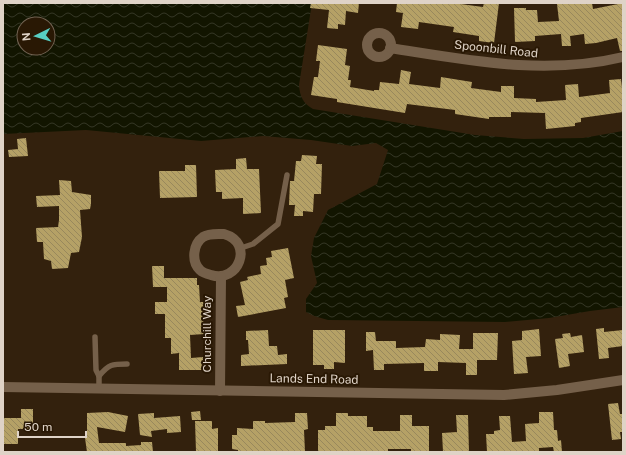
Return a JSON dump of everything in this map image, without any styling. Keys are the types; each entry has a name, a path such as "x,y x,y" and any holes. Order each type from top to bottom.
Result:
{"street":[{"name":"Spoonbill Road","path":"390,48 513,66 585,64 623,57"},
{"path":"209,234 224,234 231,236 237,241 241,248 239,263 229,275 215,277 201,271 196,265 194,250 197,243 209,234"},
{"name":"Churchill Way","path":"220,391 221,277"},
{"name":"Lands End Road","path":"3,387 504,395 557,390 623,380"}],"lane":[{"path":"241,248 253,244 278,224 287,175"},
{"path":"95,337 96,370 99,376 99,389"},
{"path":"99,376 107,367 111,365 127,364"}],"water":[{"path":"3,3 312,3 299,85 300,93 303,99 313,109 475,135 524,139 583,138 623,131 623,307 549,318 505,322 328,320 314,316 306,312 306,299 317,283 311,256 314,238 328,210 377,184 388,150 376,143 352,146 311,140 263,136 201,141 86,130 3,134"}],"building":[{"path":"311,3 359,3 358,13 346,11 345,25 338,24 338,29 327,28 329,10 310,8"},
{"path":"397,3 453,3 483,7 484,3 499,3 494,43 479,41 479,36 453,32 454,27 419,22 418,29 401,27 403,13 396,12"},
{"path":"592,3 593,9 623,3 623,51 620,51 617,38 585,44 584,34 570,36 571,46 562,46 561,34 535,36 535,41 515,42 514,8 537,10 538,22 559,21 557,4"},
{"path":"318,45 347,49 345,65 350,66 348,80 351,80 350,87 374,91 379,90 380,82 399,84 401,70 411,72 409,84 440,88 441,77 472,82 471,88 501,92 501,86 514,86 514,98 536,99 536,102 566,100 565,85 578,84 579,97 610,93 609,80 621,79 623,112 581,118 581,122 575,123 575,126 546,129 545,113 511,112 511,117 489,117 489,119 455,114 455,110 407,104 405,113 337,102 337,99 311,95 314,77 318,77 320,61 316,61"},
{"path":"26,138 28,156 9,157 8,150 18,149 17,139"},
{"path":"302,155 317,156 316,164 322,164 321,194 314,194 313,212 303,211 303,216 294,216 295,205 289,205 290,181 294,181 296,161 301,161"},
{"path":"246,158 247,169 259,169 261,213 243,214 243,198 222,199 222,192 216,192 215,170 236,169 236,159"},
{"path":"185,165 196,165 197,197 160,198 159,171 185,171"},
{"path":"59,180 71,181 72,192 91,195 91,204 90,209 80,210 82,237 79,252 71,253 68,268 52,269 51,261 44,259 43,242 37,242 36,228 58,227 59,206 37,207 36,196 60,195"},
{"path":"288,248 294,278 285,280 288,297 284,298 286,308 238,317 236,306 245,305 240,282 248,280 247,277 261,274 260,266 267,265 266,258 272,257 271,251"},
{"path":"152,266 164,266 164,278 197,278 200,302 206,302 207,314 203,314 204,334 190,335 191,358 203,357 203,370 179,370 179,353 171,354 171,338 165,338 165,314 155,314 155,302 167,302 167,287 153,287"},
{"path":"604,328 604,332 623,330 623,346 608,348 609,358 599,359 596,329"},
{"path":"539,329 541,356 526,357 528,373 514,374 512,341 522,340 522,331"},
{"path":"268,330 269,346 277,346 278,355 287,354 287,364 241,366 241,355 249,354 246,331"},
{"path":"313,330 345,330 345,363 334,362 334,369 324,369 324,365 313,365"},
{"path":"366,332 375,332 376,341 396,341 396,348 425,347 426,339 440,340 440,334 460,335 459,349 473,349 473,333 498,333 497,360 477,360 477,375 466,375 466,363 438,362 438,371 424,371 424,363 384,364 384,370 374,370 373,350 366,351"},
{"path":"570,333 571,337 582,335 584,352 568,354 570,366 559,368 555,339 563,338 562,334"},
{"path":"618,403 620,414 623,414 623,432 620,432 621,439 612,440 608,404"},
{"path":"21,409 33,409 33,429 18,429 18,444 3,444 3,418 21,418"},
{"path":"200,411 201,420 192,420 191,412"},
{"path":"108,412 128,416 125,432 97,427 99,443 126,443 126,446 141,445 141,442 152,442 153,452 87,452 85,438 87,438 87,413"},
{"path":"539,412 553,412 554,430 557,430 558,441 561,440 562,452 554,452 553,447 539,448 539,452 487,452 486,434 494,434 494,431 500,430 499,416 510,416 512,442 526,441 525,424 539,423"},
{"path":"154,413 154,418 180,416 181,432 167,433 167,429 151,431 152,437 140,435 138,414"},
{"path":"295,413 307,413 308,429 304,430 305,452 238,452 238,450 232,449 232,435 237,435 237,428 253,429 253,421 265,421 265,423 295,422"},
{"path":"336,413 348,413 348,416 367,416 367,427 373,427 373,431 400,431 400,415 412,415 412,426 429,426 429,452 411,452 411,449 388,449 388,452 318,452 318,430 325,430 325,426 336,426"},
{"path":"456,415 468,415 469,452 443,452 442,433 457,432"},
{"path":"195,421 212,421 212,429 218,428 218,452 196,452"}]}
